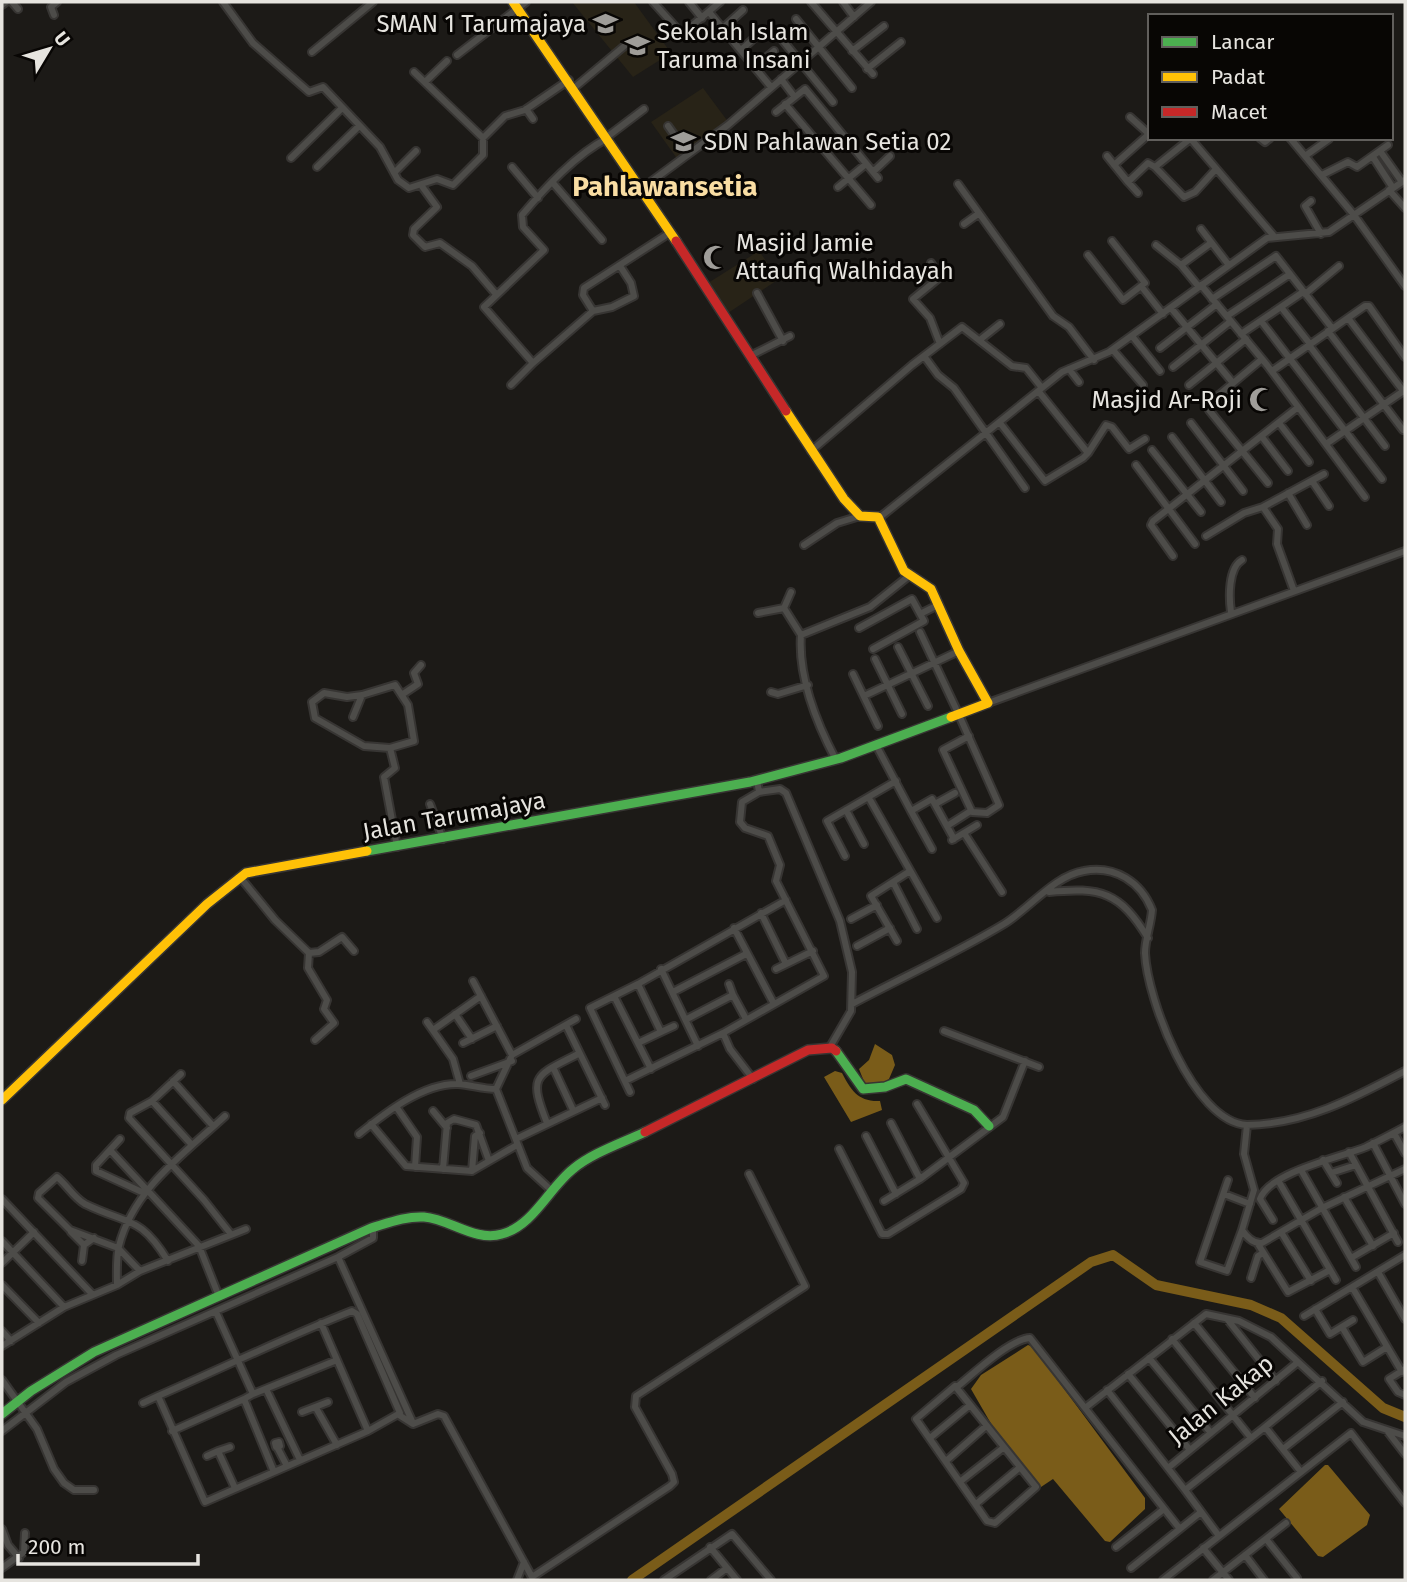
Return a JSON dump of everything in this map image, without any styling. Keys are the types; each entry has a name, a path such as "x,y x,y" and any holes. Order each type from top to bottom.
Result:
{"street":[{"path":"2,5 6,2"},
{"path":"12,2 18,9"},
{"path":"54,15 51,7 57,2"},
{"path":"223,2 253,43 309,92 321,86 384,152 394,173 405,186 421,185 436,178 453,185 483,155 482,138 414,72"},
{"path":"313,52 373,2"},
{"path":"457,55 515,5 526,2"},
{"path":"653,2 681,34 719,2"},
{"path":"689,2 702,18"},
{"path":"811,2 873,74"},
{"path":"843,2 854,17"},
{"path":"641,189 728,125 872,2"},
{"path":"515,5 608,137 811,451 844,499 860,516"},
{"path":"723,28 743,10"},
{"path":"709,12 771,87"},
{"path":"796,19 852,88"},
{"path":"852,51 884,26"},
{"path":"775,31 833,102"},
{"path":"741,50 761,32"},
{"path":"867,69 901,42"},
{"path":"482,138 505,116 526,109 571,84 628,43"},
{"path":"755,66 774,51"},
{"path":"425,82 447,61"},
{"path":"781,79 794,96"},
{"path":"776,112 805,89 875,175 890,156"},
{"path":"785,104 871,205"},
{"path":"291,158 342,108"},
{"path":"526,109 533,119"},
{"path":"533,363 484,307 495,293 544,250 523,227 521,220 538,198 596,144 644,109"},
{"path":"1130,117 1148,133"},
{"path":"317,167 359,126"},
{"path":"668,126 688,154"},
{"path":"1114,164 1148,135"},
{"path":"1155,167 1189,140"},
{"path":"1191,140 1273,236"},
{"path":"1292,140 1354,215 1405,286"},
{"path":"1306,156 1328,140"},
{"path":"1322,175 1348,162 1357,167 1388,145"},
{"path":"394,173 416,151"},
{"path":"804,545 829,528 860,516 879,518 1069,369 1113,350 1228,264 1273,236 1329,232 1404,181 1380,152"},
{"path":"1107,156 1138,193"},
{"path":"1373,157 1405,208"},
{"path":"1129,182 1148,163 1184,197 1195,192 1216,169"},
{"path":"838,187 866,164"},
{"path":"512,167 538,198"},
{"path":"553,183 602,240"},
{"path":"958,184 1053,316 1069,327 1094,360"},
{"path":"421,185 438,207 414,229 413,235 425,247 442,244 472,266 495,293"},
{"path":"1311,201 1305,206 1321,234"},
{"path":"964,224 978,214"},
{"path":"1201,229 1228,264"},
{"path":"593,311 583,290 671,232"},
{"path":"1088,255 1123,300 1144,283 1112,240"},
{"path":"1181,265 1212,243"},
{"path":"1156,245 1181,265 1215,301 1272,371 1365,497"},
{"path":"1160,348 1215,301 1275,256 1403,430"},
{"path":"931,263 940,277 913,299 930,318 940,344"},
{"path":"511,385 593,311 612,307 634,296 631,283 620,266"},
{"path":"1189,385 1261,321 1339,266"},
{"path":"1173,367 1229,319 1290,274"},
{"path":"1141,286 1163,314"},
{"path":"757,293 783,341"},
{"path":"1272,371 1330,329 1368,306 1405,357"},
{"path":"1281,307 1385,446"},
{"path":"1171,308 1233,383"},
{"path":"1326,444 1405,392 1348,318"},
{"path":"1261,321 1292,357 1382,479"},
{"path":"811,451 924,356 964,327 976,340 1000,324"},
{"path":"750,356 790,336"},
{"path":"1132,336 1160,371"},
{"path":"981,339 1012,366 1026,368 1088,453"},
{"path":"1113,350 1143,385"},
{"path":"924,356 938,375 950,382 1025,488"},
{"path":"1262,359 1208,407 1268,482"},
{"path":"1069,369 1079,382"},
{"path":"1173,556 1151,525 1297,408"},
{"path":"1000,423 1045,481 1088,453 1106,425 1112,427 1129,449 1144,439"},
{"path":"1191,423 1243,491"},
{"path":"1279,423 1309,462"},
{"path":"1172,437 1221,502"},
{"path":"1262,437 1288,471"},
{"path":"1152,450 1201,512"},
{"path":"1136,465 1195,544"},
{"path":"1206,536 1244,513 1263,507 1324,474"},
{"path":"1312,481 1329,506"},
{"path":"1288,493 1307,525"},
{"path":"1263,507 1278,529 1277,544 1294,592"},
{"path":"879,518 900,563 910,575 929,585 958,651 988,703 1231,612 1405,551"},
{"path":"1231,612 1227,595 1237,563 1242,560"},
{"path":"801,635 870,607 910,575"},
{"path":"784,608 791,592"},
{"path":"859,628 912,599 924,621 873,649"},
{"path":"920,614 939,605"},
{"path":"784,608 801,635 801,653 814,718 836,760"},
{"path":"758,613 784,608"},
{"path":"919,632 969,736 999,805 987,813 972,812 943,750 969,736"},
{"path":"898,647 929,706"},
{"path":"864,696 958,651"},
{"path":"874,659 902,714"},
{"path":"403,694 418,683 414,673 421,665"},
{"path":"853,674 878,726"},
{"path":"395,685 403,694 414,738 412,743 390,748 365,746 315,718 312,702 327,692 346,697 395,685"},
{"path":"771,692 778,694 808,685"},
{"path":"353,717 362,695"},
{"name":"Jalan Tarumajaya","path":"2,1100 207,904 242,880 250,871 443,839 757,780 836,760 988,703"},
{"path":"876,745 932,849"},
{"path":"390,748 395,768 384,777 397,847"},
{"path":"757,780 759,792"},
{"path":"845,856 827,822 895,781"},
{"path":"824,976 776,879 780,866 768,836 745,828 740,822 742,802 759,792 780,789 786,793 843,930 852,972 852,1004 830,1048"},
{"path":"935,804 955,793"},
{"path":"869,798 937,918"},
{"path":"911,811 932,799 953,840 977,825"},
{"path":"430,804 443,839"},
{"path":"846,810 864,844"},
{"path":"947,826 969,812"},
{"path":"964,833 1002,892"},
{"path":"852,1004 1006,923 1074,873 1094,869 1115,873 1135,884 1148,901 1152,911 1145,950 1148,973 1159,1012 1178,1057 1208,1102 1228,1118 1247,1125 1273,1125 1326,1111 1405,1071"},
{"path":"897,941 871,896 910,871"},
{"path":"242,880 309,954"},
{"path":"893,882 917,929"},
{"path":"1046,892 1105,892 1133,914 1148,938"},
{"path":"630,1092 589,1011 593,1005 638,984 786,900"},
{"path":"851,919 877,905"},
{"path":"761,914 786,964"},
{"path":"734,928 774,1004"},
{"path":"857,946 890,928"},
{"path":"309,954 318,952 342,937 354,951"},
{"path":"776,969 813,951"},
{"path":"309,954 307,968 325,993 327,1000 324,1009 334,1023 315,1040"},
{"path":"673,992 746,954"},
{"path":"661,969 698,1046"},
{"path":"625,1082 723,1033 833,971"},
{"path":"473,981 512,1058"},
{"path":"638,984 661,1031"},
{"path":"729,984 746,1019"},
{"path":"687,1019 733,995"},
{"path":"433,1030 481,996"},
{"path":"614,996 651,1069"},
{"path":"455,1014 472,1039"},
{"path":"471,1076 512,1058 576,1019"},
{"path":"427,1022 453,1059 460,1084"},
{"path":"566,1025 605,1105"},
{"path":"463,1043 498,1026"},
{"path":"638,1043 674,1026"},
{"path":"944,1031 1039,1067"},
{"path":"723,1033 730,1049 753,1079"},
{"path":"2,1414 66,1369 111,1345 218,1294 373,1228 425,1217 483,1234 509,1232 526,1220 575,1167 808,1050 830,1048 839,1054 857,1085 865,1091 874,1092 906,1079 912,1080 933,1094 980,1114 989,1126"},
{"path":"547,1123 534,1090 540,1078 552,1067 579,1054"},
{"path":"512,1058 496,1089 527,1168 551,1190"},
{"path":"884,1200 920,1179 1006,1113 1025,1062"},
{"path":"552,1067 573,1110"},
{"path":"181,1074 152,1101 130,1113 129,1118 230,1233"},
{"path":"173,1081 213,1126"},
{"path":"359,1134 371,1124 433,1088 460,1084 476,1089 496,1089"},
{"path":"371,1124 400,1161 415,1167 472,1171 547,1123 602,1098"},
{"path":"152,1101 192,1145"},
{"path":"839,1149 881,1232 885,1235 922,1216 962,1188 963,1181 917,1104"},
{"path":"397,1108 416,1137 415,1167"},
{"path":"433,1111 447,1128"},
{"path":"117,1285 118,1248 129,1219 146,1191 171,1164 225,1116"},
{"path":"443,1169 450,1119 460,1119 476,1125 489,1161"},
{"path":"891,1123 920,1179"},
{"path":"1228,1180 1200,1262 1227,1271 1254,1190 1244,1154 1247,1125"},
{"path":"1273,1220 1260,1199 1261,1195 1279,1182 1323,1160 1373,1143 1405,1127"},
{"path":"472,1171 475,1136 480,1133"},
{"path":"1394,1133 1405,1153"},
{"path":"866,1136 896,1194"},
{"path":"120,1139 96,1165 96,1171 146,1191"},
{"path":"1373,1143 1405,1204"},
{"path":"110,1150 200,1246 218,1294"},
{"path":"1349,1152 1398,1242"},
{"path":"1323,1160 1337,1183"},
{"path":"1331,1173 1356,1165"},
{"path":"1301,1170 1356,1268"},
{"path":"1258,1244 1322,1208 1369,1189 1405,1170"},
{"path":"413,1423 438,1413 444,1416 534,1578 674,1482 635,1407 636,1396 805,1286 749,1174"},
{"path":"84,1245 38,1198 39,1193 55,1178 86,1204 129,1219 149,1233 168,1261"},
{"path":"1279,1182 1336,1280"},
{"path":"1224,1194 1250,1203"},
{"path":"1345,1197 1373,1246"},
{"path":"2,1199 92,1294"},
{"path":"2,1431 25,1410 116,1355 338,1257 373,1238 373,1228"},
{"path":"2,1346 64,1307 117,1285 140,1271 230,1233 246,1229"},
{"path":"70,1230 118,1248 140,1271"},
{"path":"1241,1230 1258,1244 1288,1292 1330,1270"},
{"path":"2,1263 34,1232"},
{"path":"1281,1232 1311,1281"},
{"path":"1351,1258 1394,1233"},
{"path":"82,1261 84,1245 94,1238"},
{"path":"2,1241 64,1307"},
{"path":"1251,1278 1258,1256 1263,1253"},
{"path":"338,1257 413,1423"},
{"path":"1304,1315 1404,1258"},
{"path":"1378,1272 1405,1319"},
{"path":"251,1282 257,1293"},
{"path":"2,1285 38,1323"},
{"path":"1352,1287 1403,1371 1389,1379 1398,1392 1405,1395"},
{"path":"1315,1309 1330,1334 1353,1320"},
{"path":"143,1402 352,1311 357,1314 399,1415 413,1423"},
{"path":"216,1312 253,1394"},
{"path":"1085,1408 1206,1314 1226,1318 1271,1336 1363,1422 1405,1436"},
{"path":"1226,1318 1276,1381"},
{"path":"321,1323 368,1431"},
{"path":"1194,1323 1255,1398"},
{"path":"1342,1327 1363,1362 1387,1347"},
{"path":"2,1331 11,1341"},
{"path":"957,1387 1036,1487 995,1523 987,1521 916,1417 954,1386 957,1387 988,1362 1027,1338 1180,1529"},
{"path":"1172,1339 1251,1438"},
{"path":"111,1345 116,1355"},
{"path":"1149,1358 1211,1433"},
{"path":"172,1431 337,1360"},
{"name":"Jalan Kakap","path":"1168,1468 1298,1362"},
{"path":"1128,1374 1190,1450"},
{"path":"2,1380 25,1410 64,1483 74,1490 94,1490"},
{"path":"1185,1490 1322,1381"},
{"path":"266,1389 299,1461"},
{"path":"1107,1391 1219,1536"},
{"path":"158,1396 205,1502 399,1415"},
{"path":"244,1399 274,1472"},
{"path":"302,1412 328,1402"},
{"path":"1283,1449 1343,1402"},
{"path":"930,1438 970,1405"},
{"path":"316,1408 337,1445"},
{"path":"1163,1580 1363,1422"},
{"path":"946,1461 986,1426"},
{"path":"1265,1427 1301,1472"},
{"path":"1387,1431 1405,1454"},
{"path":"1351,1433 1405,1503"},
{"path":"264,1450 290,1439"},
{"path":"277,1445 287,1466"},
{"path":"207,1456 230,1447"},
{"path":"961,1481 1003,1448"},
{"path":"218,1451 235,1488"},
{"path":"976,1504 1019,1468"},
{"path":"1116,1547 1164,1509"},
{"path":"1131,1568 1201,1512"},
{"path":"1213,1580 1286,1523"},
{"path":"2,1529 8,1545 19,1558"},
{"path":"2,1568 24,1552 25,1533"},
{"path":"664,1580 729,1535 735,1535 771,1580"},
{"path":"1266,1539 1297,1578"},
{"path":"710,1547 737,1580"},
{"path":"1203,1548 1229,1580"},
{"path":"1245,1555 1264,1580"},
{"path":"517,1580 524,1562"},
{"path":"710,1580 727,1568"}],"shaded area":[{"name":"Sekolah Islam Taruma Insani","path":"572,2 634,2 671,53 633,77"},
{"name":"SDN Pahlawan Setia 02","path":"703,88 729,123 678,160 651,122"},
{"path":"759,251 779,279 728,313 708,283"},
{"path":"875,1044 892,1055 895,1065 889,1079 875,1087 865,1084 859,1069 869,1060"},
{"path":"835,1071 842,1073 852,1090 861,1097 880,1101 882,1110 851,1122 824,1077"},
{"path":"1028,1345 1033,1347 1145,1498 1145,1509 1110,1542 1105,1541 1053,1479 1041,1487 1036,1484 997,1434 971,1389 981,1375"},
{"path":"1328,1465 1370,1515 1367,1525 1323,1557 1318,1556 1279,1509"}],"waterway":[{"path":"632,1580 1091,1262 1113,1255 1156,1285 1251,1305 1281,1318 1383,1408 1405,1417"}],"traffic: fast":[{"path":"367,851 750,782 841,758 951,717"},
{"path":"836,1051 863,1089 885,1087 906,1079 974,1110 989,1126"},
{"path":"2,1414 31,1391 94,1352 371,1228 404,1219 424,1217 482,1235 492,1236 513,1230 532,1215 564,1177 581,1163 645,1132"}],"traffic: slow":[{"path":"513,2 676,241"},
{"path":"786,411 844,499 860,516 878,517 904,571 931,589 959,651 988,703 951,717"},
{"path":"2,1100 207,904 246,873 367,851"}],"traffic: jam":[{"path":"676,241 786,411"},
{"path":"645,1132 808,1050 832,1048 836,1051"}],"place":[{"name":"SMAN 1 Tarumajaya","path":"606,24"},
{"name":"Sekolah Islam Taruma Insani","path":"637,46"},
{"name":"SDN Pahlawan Setia 02","path":"684,142"},
{"name":"Masjid Jamie Attaufiq Walhidayah","path":"716,257"},
{"name":"Masjid Ar-Roji","path":"1262,400"}],"district":[{"name":"Pahlawansetia","path":"665,186"}]}
